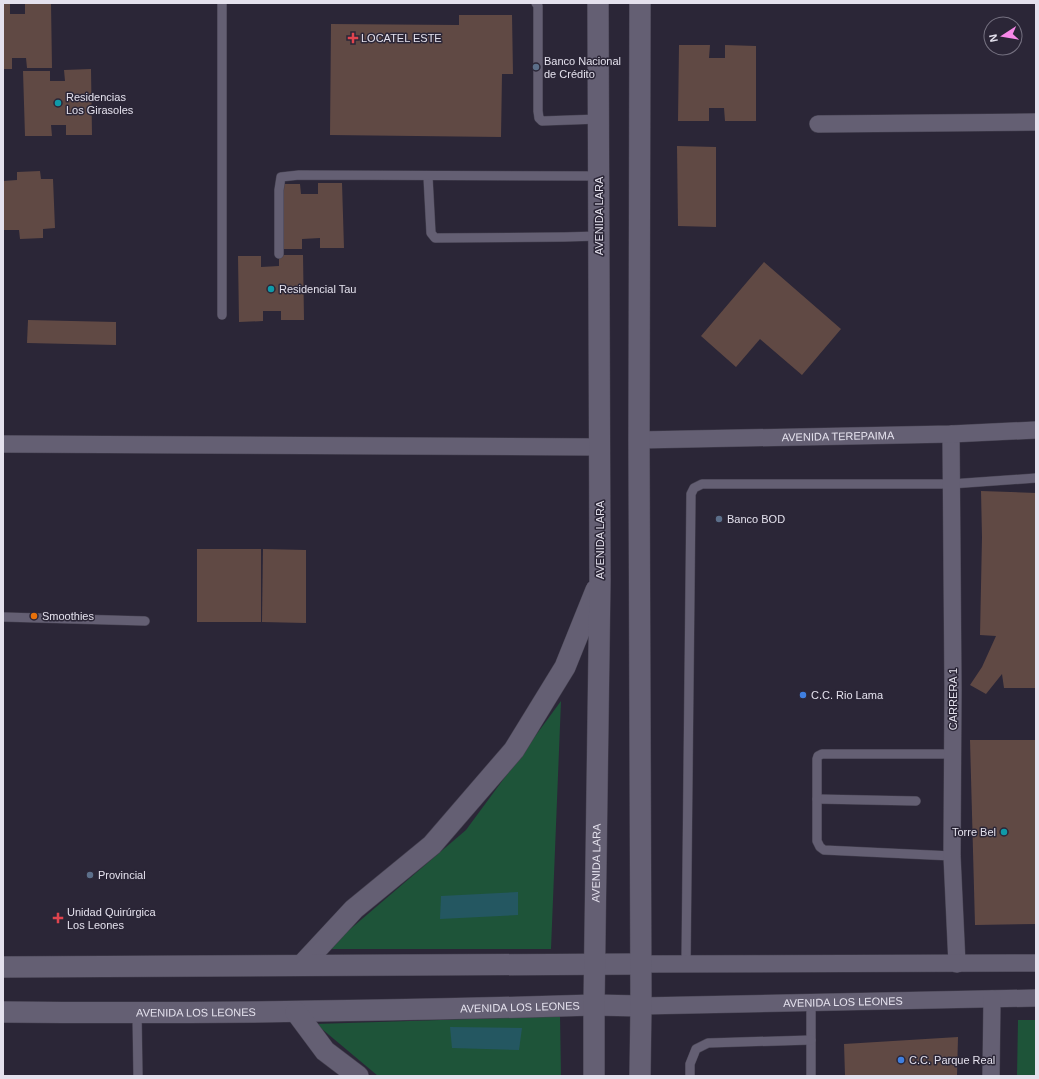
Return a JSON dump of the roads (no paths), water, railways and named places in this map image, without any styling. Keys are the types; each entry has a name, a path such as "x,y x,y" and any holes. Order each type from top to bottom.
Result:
{"street":[{"name":"AVENIDA LARA","path":"594,1076 594,965 600,578 598,3"},
{"path":"640,3 640,1076"},
{"path":"818,124 1036,122"},
{"name":"AVENIDA TEREPAIMA","path":"639,440 951,434 1036,430"},
{"name":"CARRERA 1","path":"951,434 953,754 952,856 957,964"},
{"path":"3,444 600,447"},
{"path":"302,965 354,909 432,845 514,750 565,667 600,578"},
{"path":"3,967 1036,963"},
{"name":"AVENIDA LOS LEONES","path":"3,1012 296,1012 594,1005 641,1006 1036,998"},
{"path":"991,1076 992,999"},
{"path":"296,1012 325,1051 358,1076"}],"lane":[{"path":"222,3 222,315"},
{"path":"536,3 538,6 539,118 542,121 599,119"},
{"path":"279,254 279,190 282,177 299,175 599,176"},
{"path":"428,176 431,233 435,238 599,236"},
{"path":"686,964 691,494 694,488 702,484 951,484 1036,478"},
{"path":"3,617 145,621"},
{"path":"952,856 824,850 820,847 817,841 817,760 818,756 822,754 953,754"},
{"path":"817,799 916,801"},
{"path":"811,1002 811,1076"},
{"path":"137,1013 138,1076"},
{"path":"690,1076 690,1064 696,1049 708,1043 811,1040"}],"place":[{"name":"LOCATEL ESTE","path":"353,38"},
{"name":"Banco Nacional de Crédito","path":"536,67"},
{"name":"Residencias Los Girasoles","path":"58,103"},
{"name":"Residencial Tau","path":"271,289"},
{"name":"Banco BOD","path":"719,519"},
{"name":"Smoothies","path":"34,616"},
{"name":"C.C. Rio Lama","path":"803,695"},
{"name":"Torre Bel","path":"1004,832"},
{"name":"Provincial","path":"90,875"},
{"name":"Unidad Quirúrgica Los Leones","path":"58,918"},
{"name":"C.C. Parque Real","path":"901,1060"}]}
